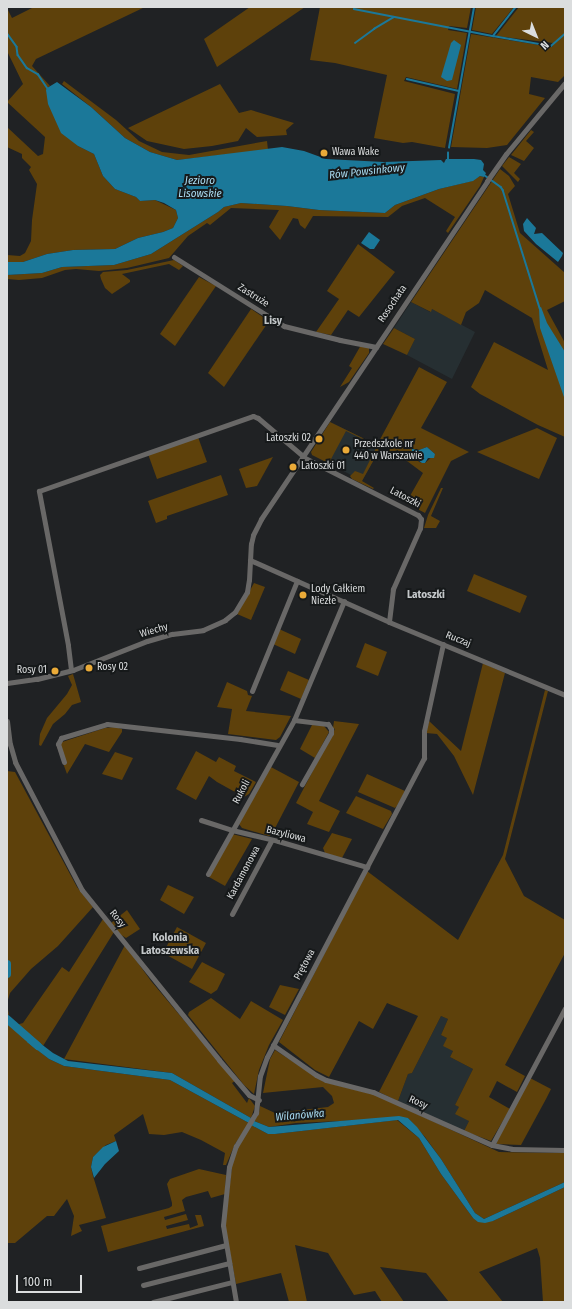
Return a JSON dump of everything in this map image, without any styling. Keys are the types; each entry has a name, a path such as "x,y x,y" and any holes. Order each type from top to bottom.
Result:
{"street":[{"name":"Rosochata","path":"251,544 253,535 261,519 487,181 565,83"},
{"name":"Zastruże","path":"174,257 284,326 309,333 376,347"},
{"path":"71,670 68,645 39,491 253,416 258,418 303,456"},
{"name":"Latoszki","path":"303,456 418,515 421,518 420,528 392,589 389,622"},
{"name":"Wiechy","path":"7,683 37,679 71,670 146,641 172,634 203,630 225,620 235,612 247,592 250,580 251,544"},
{"name":"Ruczaj","path":"250,560 389,622 565,695"},
{"path":"252,691 297,581"},
{"path":"302,784 331,733 331,728 328,724 294,720 344,601"},
{"name":"Prętowa","path":"236,1302 223,1225 229,1167 236,1146 254,1118 258,1100 261,1072 273,1045 424,758 424,731 443,644"},
{"name":"Rukoli","path":"208,874 278,745 294,720"},
{"name":"Rosy","path":"7,721 11,749 15,762 82,890 219,1060 249,1095 258,1100"},
{"path":"64,762 58,744 61,738 107,724 240,739 278,745"},
{"name":"Bazyliowa","path":"201,820 367,867"},
{"name":"Kardamonowa","path":"232,914 271,841"},
{"path":"492,1145 565,1008"},
{"name":"Rosy","path":"273,1045 316,1075 326,1080 373,1092 492,1145 512,1149 565,1150"},
{"path":"139,1268 226,1245"},
{"path":"143,1285 229,1263"},
{"path":"153,1302 232,1282"}],"shaded area":[{"path":"34,7 145,7 36,59 32,66 50,86 47,88 78,146 94,154 103,176 115,189 136,197 140,201 155,200 176,210 178,218 173,228 138,238 115,249 73,250 47,254 23,262 7,262 7,255 20,256 25,253 31,241 32,220 37,184 29,170 31,167 22,158 22,154 7,147 7,127 38,156 43,154 45,137 7,102 23,84 7,51 7,8 12,18"},
{"path":"250,7 305,7 217,67 204,39"},
{"path":"320,7 471,7 467,28 449,26 448,30 467,33 457,89 406,77 404,81 455,94 445,148 412,142 403,143 374,138 387,75 335,63 310,60"},
{"path":"476,7 514,7 492,34 472,30"},
{"path":"519,7 565,7 565,75 558,82 531,77 529,94 545,98 507,145 487,148 451,147 471,34 552,47 553,43 496,36"},
{"path":"64,81 116,120 139,141 162,152 189,155 267,141 268,150 177,160 150,152 125,138 91,107 62,84"},
{"path":"220,84 239,113 251,110 294,123 286,130 287,135 257,137 246,128 238,141 184,149 147,141 128,128"},
{"path":"531,130 534,132 526,141 534,148 524,161 511,155"},
{"path":"509,157 521,164 514,173 520,179 518,182 502,166"},
{"path":"500,169 509,176 515,186 508,194 520,233 565,273 565,301 547,310 565,343 565,437 538,425 480,394 471,387 494,342 548,370 532,318 485,290 479,303 466,312 461,325 432,309 431,312 411,302"},
{"path":"480,176 484,177 480,186 448,233 446,231 455,217 425,198 402,206 388,217 313,216 305,229 300,225 298,219 293,218 280,240 269,227 279,210 231,208 210,225 207,223 188,236 169,258 127,268 99,271 76,269 65,270 42,278 19,280 7,279 7,275 42,273 62,267 114,265 151,254 224,207 241,203 319,210 385,213 395,205 439,189 472,181"},
{"path":"358,244 395,272 359,317 348,310 331,335 316,332 339,299 327,291"},
{"path":"174,260 183,266 179,270 169,264 122,274 130,280 130,282 112,294 105,288 100,275 103,272 127,270"},
{"path":"199,277 216,286 175,346 160,334"},
{"path":"411,302 430,312 432,309 475,332 452,379 407,355 415,339 394,328"},
{"path":"251,309 269,321 224,387 208,373"},
{"path":"394,328 415,339 407,355 383,344"},
{"path":"361,345 369,346 369,353 349,382 340,387 352,368 349,366"},
{"path":"419,367 447,382 421,428 469,452 451,461 425,513 406,503 423,473 403,458 381,447 362,481 374,488 373,489 352,479 350,476 355,471 363,474 377,446 346,431 330,461 333,459 331,463 338,468 312,455 311,452 330,422 377,445","holes":["427,447 435,454 425,463 419,462 412,449 419,450"]},
{"name":"Przedszkole nr 440 w Warszawie","path":"332,423 381,447 362,481 312,454"},
{"path":"537,428 557,438 539,479 477,452"},
{"path":"198,437 207,462 157,479 148,454"},
{"path":"273,457 257,486 246,488 239,469"},
{"path":"221,475 228,495 167,516 167,519 156,523 148,501"},
{"path":"441,488 443,488 431,516 440,521 436,528 424,528 428,515"},
{"path":"474,574 527,596 520,613 467,591"},
{"path":"254,583 265,587 251,620 237,614"},
{"path":"279,629 301,639 295,654 273,644"},
{"path":"365,643 387,652 378,676 356,667"},
{"path":"483,663 505,673 473,795 454,756 437,734 426,733 429,721 461,751"},
{"path":"288,671 309,680 301,699 280,690"},
{"path":"73,674 81,702 72,705 65,714 53,724 41,746 39,745 40,734 47,718 67,694 72,685 68,676"},
{"path":"227,682 247,691 248,695 252,696 246,711 291,716 280,737 276,740 228,734 232,709 217,707"},
{"path":"545,690 548,691 505,859 524,896 565,920 565,953 505,1065 525,1076 517,1092 497,1081 489,1097 510,1109 491,1141 464,1131 469,1121 455,1114 459,1107 455,1105 473,1069 450,1057 453,1051 443,1046 447,1038 441,1035 448,1019 441,1016 412,1073 408,1074 398,1101 379,1092 418,1016 387,1003 373,1029 359,1021 329,1077 315,1070 279,1042 367,871 458,940 503,855"},
{"path":"334,721 359,724 319,801 340,811 329,832 307,824 313,812 296,803 335,729 333,728"},
{"path":"312,725 324,726 329,732 315,758 300,749"},
{"path":"115,727 122,729 122,732 109,752 85,744 67,774 56,744 105,728"},
{"path":"196,751 216,762 219,757 236,766 234,771 256,782 249,794 244,797 209,776 196,800 176,789"},
{"path":"115,752 133,758 122,780 102,774"},
{"path":"269,766 299,782 272,834 269,836 242,828 239,824"},
{"path":"7,771 15,772 77,887 93,907 58,946 31,969 10,993 7,1003"},
{"path":"367,774 405,791 395,808 358,792"},
{"path":"356,796 391,811 392,814 383,829 346,813"},
{"path":"332,833 352,839 342,858 325,853 323,848"},
{"path":"232,834 252,839 225,886 209,877"},
{"path":"168,885 194,897 184,914 160,900"},
{"path":"127,910 140,929 126,938 118,933 111,923"},
{"path":"103,919 114,932 43,1046 32,1037 28,1042 49,1059 64,1066 170,1080 249,1123 235,1144 226,1165 223,1165 225,1153 182,1132 164,1135 149,1134 143,1114 114,1135 116,1141 106,1145 93,1157 91,1167 106,1218 79,1225 82,1231 71,1236 74,1216 67,1199 54,1216 47,1216 15,1243 7,1243 7,1020 16,1025 23,1023 62,967 69,972"},
{"path":"177,927 206,943 192,969 163,953"},
{"path":"125,945 151,981 235,1081 232,1083 247,1103 249,1098 255,1106 251,1118 172,1073 64,1059"},
{"path":"202,962 225,974 217,990 211,994 189,982"},
{"path":"280,985 299,989 285,1015 269,1007"},
{"path":"211,998 240,1019 251,1001 283,1020 269,1045 259,1070 254,1094 244,1085 188,1015 189,1012"},
{"path":"7,1003 9,1015 7,1014"},
{"path":"441,1016 448,1019 441,1035 447,1038 453,1051 450,1057 473,1069 455,1105 459,1107 469,1121 464,1131 398,1101 408,1074 412,1073"},
{"path":"275,1050 324,1082 376,1095 499,1152 565,1153 565,1182 484,1219 475,1213 441,1159 425,1137 408,1118 296,1123 269,1127 254,1121 259,1113 260,1106 275,1113 328,1107 334,1103 332,1096 323,1087 263,1093 270,1059"},
{"path":"530,1078 551,1089 546,1099 521,1145 497,1144 496,1140"},
{"path":"397,1120 419,1138 441,1174 473,1218 493,1221 565,1187 565,1302 543,1302 540,1258 537,1248 479,1272 503,1302 449,1302 426,1273 380,1267 404,1302 382,1302 375,1291 354,1295 328,1253 295,1245 307,1302 289,1302 281,1273 236,1284 225,1226 233,1157 251,1125 268,1134 275,1134"},
{"path":"199,1169 226,1175 225,1194 211,1198 208,1191 186,1197 182,1200 185,1211 164,1217 165,1220 186,1214 188,1220 166,1226 167,1229 189,1224 190,1228 198,1225 195,1215 201,1215 204,1226 108,1252 101,1226 169,1208 172,1206 167,1184 170,1179"}],"water":[{"path":"454,40 461,45 452,80 447,81 441,77 451,43"},
{"name":"Jezioro Lisowskie","path":"57,82 91,107 125,138 150,152 177,160 282,147 304,151 326,159 384,162 441,160 444,163 446,159 474,159 481,160 484,164 483,170 486,173 484,177 480,176 473,181 439,189 395,205 385,213 319,210 241,203 224,207 151,254 114,265 62,267 42,273 7,275 7,262 23,262 47,254 73,250 115,249 138,238 173,228 178,218 176,210 164,203 155,200 140,201 136,197 115,189 103,176 94,154 78,146 61,133 48,104 46,90"},
{"path":"527,218 536,228 534,234 542,233 563,253 558,262 536,244 524,231 523,224"},
{"path":"369,232 380,240 374,249 370,249 361,243"},
{"path":"541,307 547,323 565,352 565,400 540,328 539,308"},
{"path":"427,447 435,454 434,458 428,458 425,463 422,463 411,455 412,449 419,450"},
{"path":"32,1037 53,1053 68,1061 172,1073 251,1118 249,1123 170,1080 64,1066 49,1059 27,1042"},
{"path":"399,1116 408,1118 417,1127 441,1159 475,1213 484,1219 565,1182 565,1187 493,1221 485,1223 478,1222 473,1218 441,1174 419,1138 398,1120 275,1134 268,1134 251,1125 254,1121 269,1127"},
{"path":"116,1141 119,1151 105,1164 94,1178 91,1167 93,1157 103,1147"}],"waterway":[{"path":"449,148 474,7"},
{"path":"354,9 493,36 516,7"},
{"path":"355,43 394,17"},
{"path":"7,33 17,47 18,55 27,68 38,74 48,89"},
{"path":"493,36 551,46 565,34"},
{"path":"407,79 459,91"},
{"path":"448,153 448,161"},
{"name":"Rów Powsinkowy","path":"483,174 503,190 540,308"},
{"name":"Wilanówka","path":"7,964 7,974"},
{"name":"Wilanówka","path":"7,1019 38,1046"}],"place":[{"name":"Wawa Wake","path":"324,153"},
{"name":"Latoszki 02","path":"319,439"},
{"name":"Przedszkole nr 440 w Warszawie","path":"346,450"},
{"name":"Latoszki 01","path":"293,467"},
{"name":"Lody Całkiem Niezłe","path":"303,595"},
{"name":"Rosy 02","path":"89,668"},
{"name":"Rosy 01","path":"55,671"}],"district":[{"name":"Lisy","path":"273,321"},
{"name":"Latoszki","path":"426,595"},
{"name":"Kolonia Latoszewska","path":"170,945"}]}
